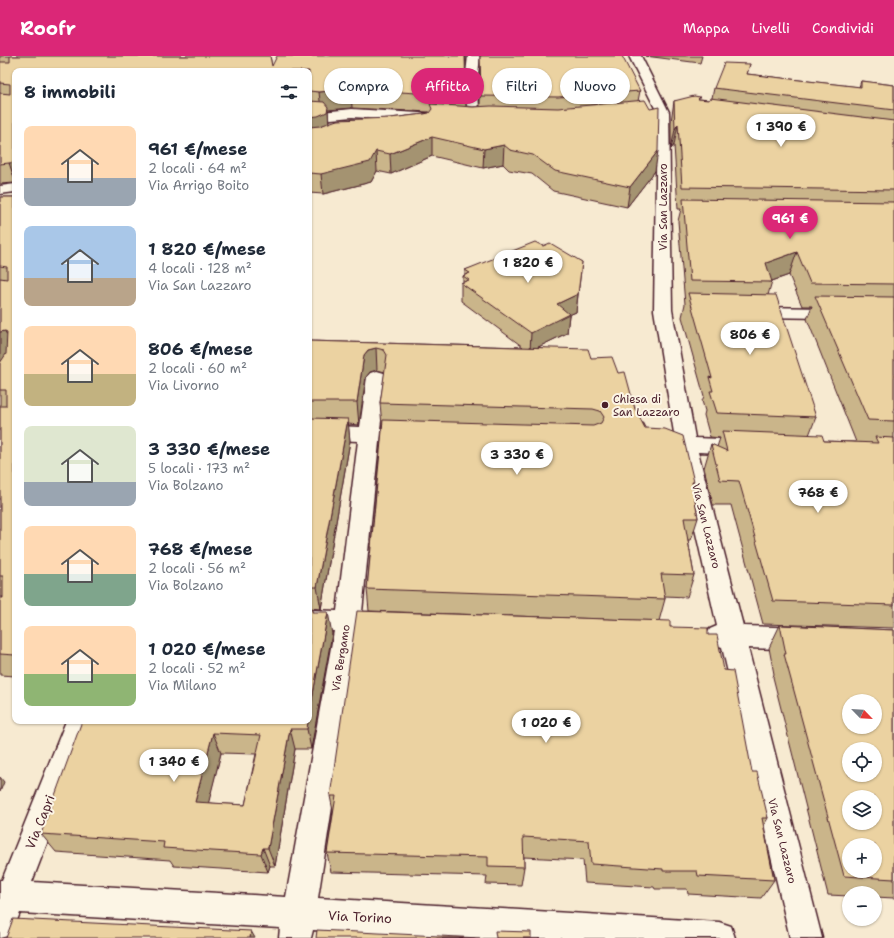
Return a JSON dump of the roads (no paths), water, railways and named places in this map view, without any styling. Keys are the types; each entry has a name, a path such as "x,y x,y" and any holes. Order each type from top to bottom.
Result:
{"street":[{"path":"315,115 352,113 452,121 478,120 472,74 474,56"},
{"path":"635,56 642,67"},
{"path":"627,65 642,67"},
{"name":"Via San Lazzaro","path":"642,67 662,111 670,214 671,310 686,445 806,938"},
{"path":"315,115 338,124 337,129"},
{"path":"406,129 452,121"},
{"path":"0,190 12,188"},
{"path":"735,311 894,314"},
{"name":"Via Bergamo","path":"297,926 348,622 377,377"},
{"path":"312,432 400,435"},
{"path":"686,445 763,448"},
{"path":"312,620 410,624"},
{"path":"693,635 825,639"},
{"name":"Via Capri","path":"3,905 79,724"},
{"name":"Via Torino","path":"3,905 297,926 720,938"}],"place":[{"name":"Chiesa di San Lazzaro","path":"605,405"}]}
